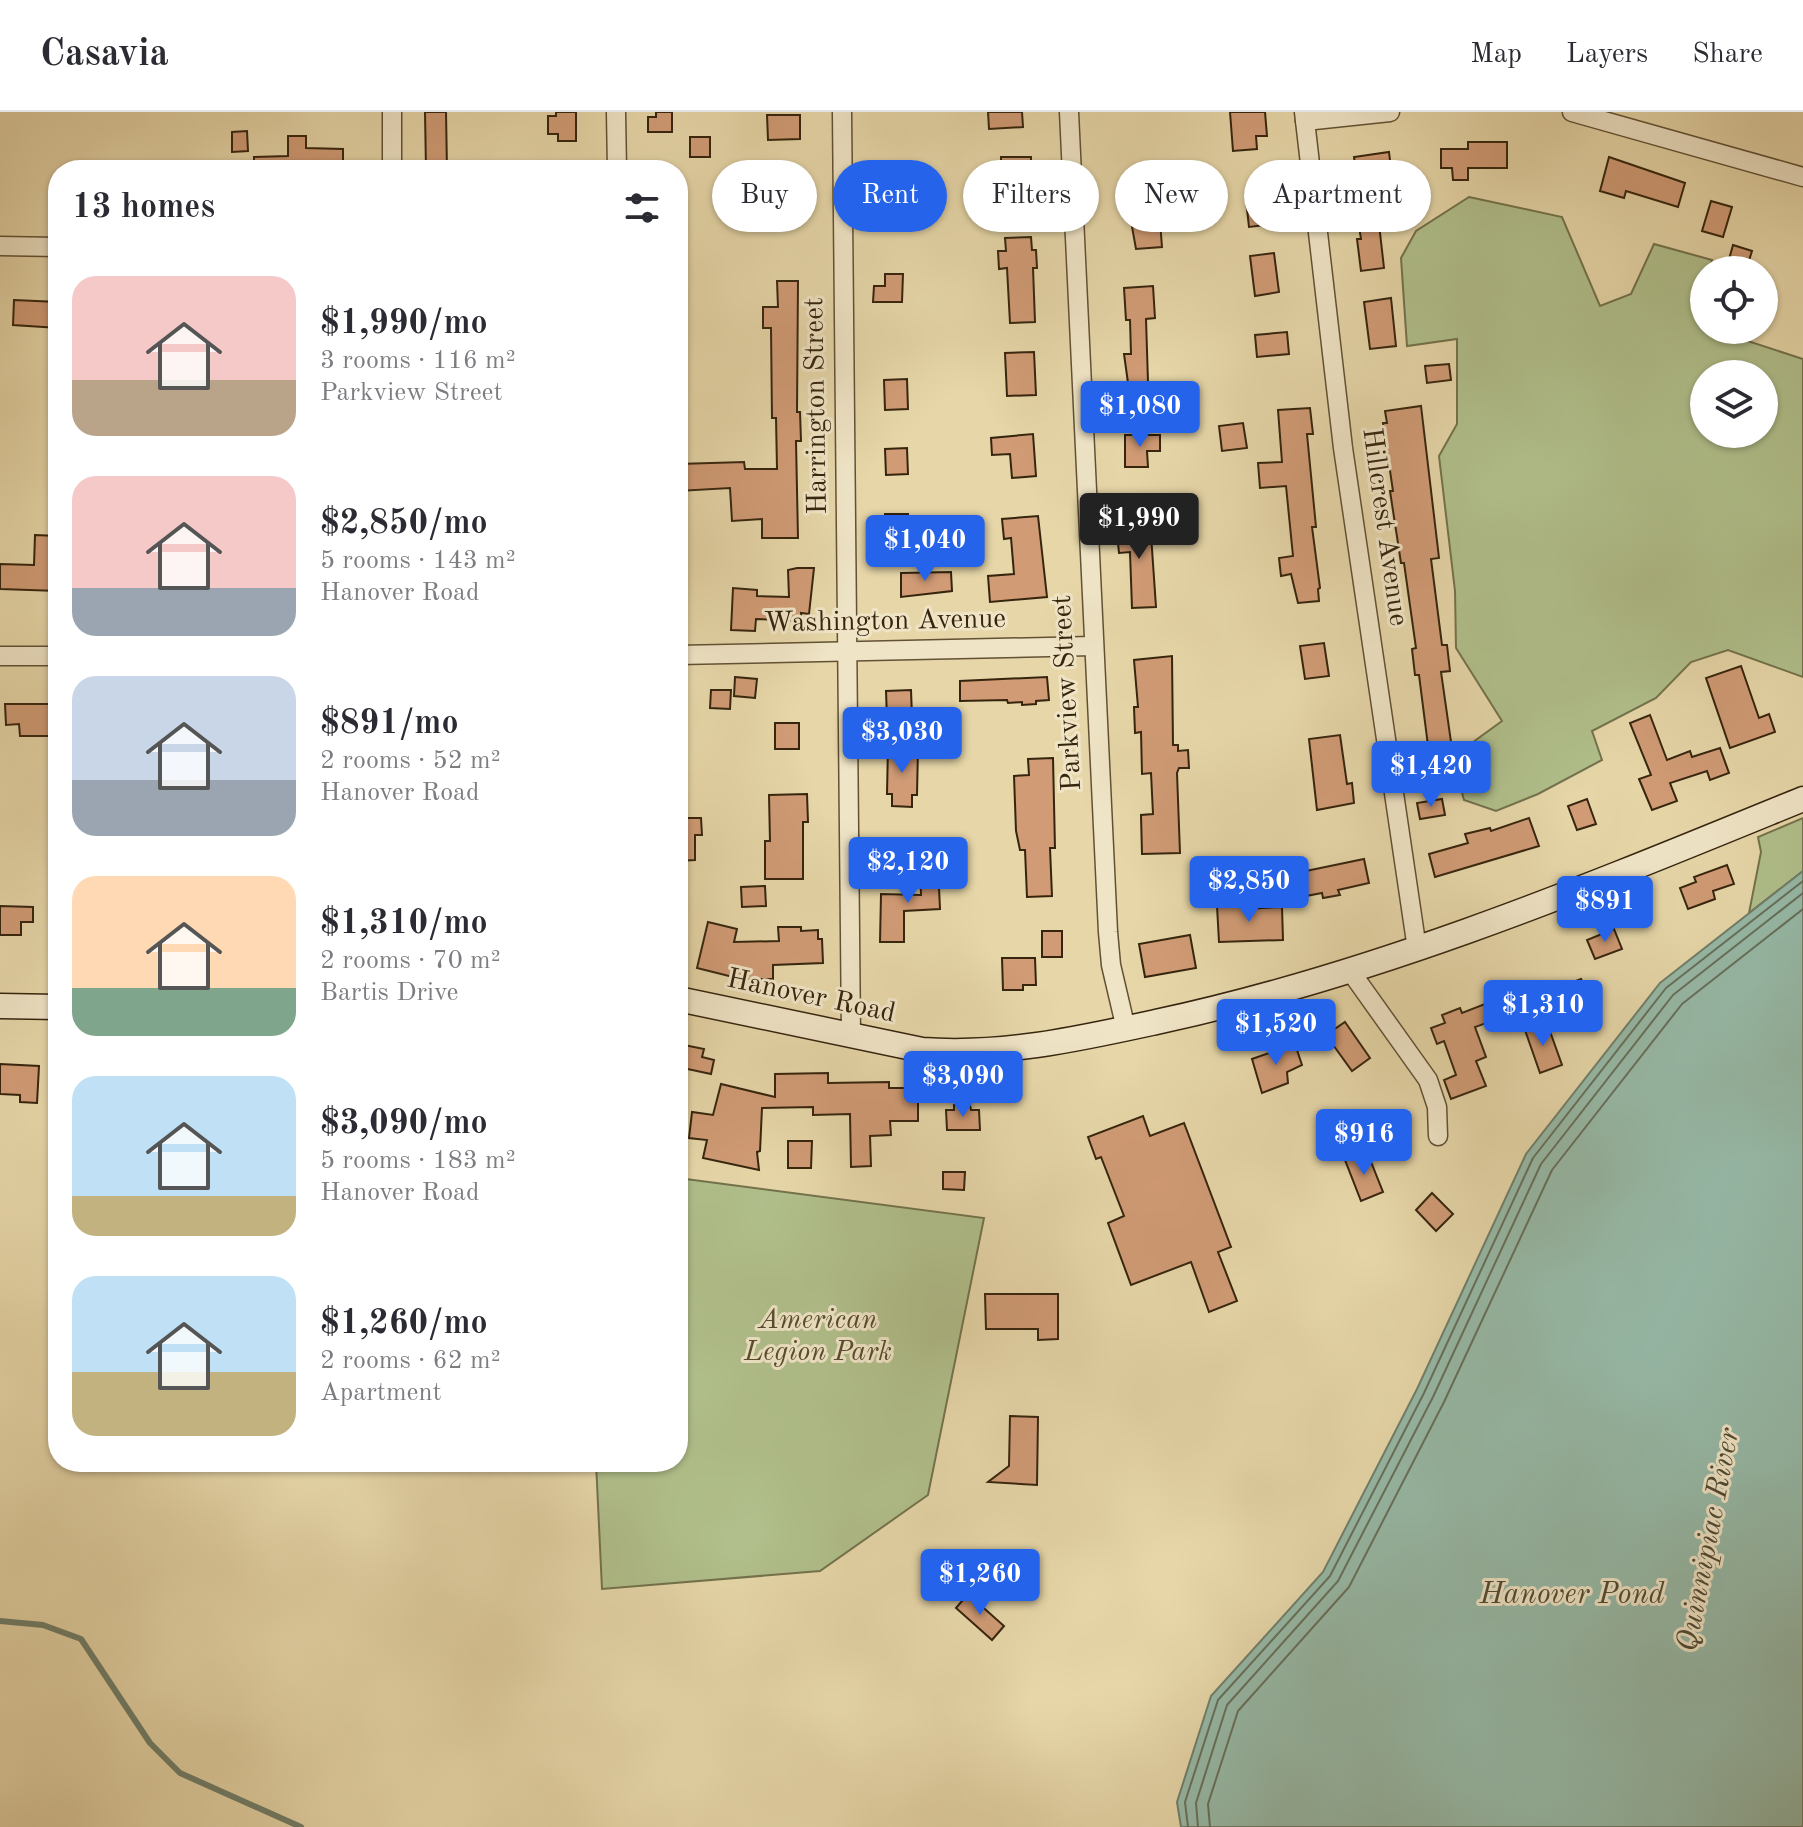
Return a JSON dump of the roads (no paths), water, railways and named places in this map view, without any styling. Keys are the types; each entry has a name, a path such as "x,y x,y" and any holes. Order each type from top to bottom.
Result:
{"main road":[{"name":"Hanover Road","path":"688,1001 911,1048 961,1053 1044,1045 1248,1001 1351,972 1659,858 1803,799"},
{"path":"0,1006 48,1007"}],"street":[{"path":"392,112 392,160"},
{"path":"616,112 617,160"},
{"name":"Harrington Street","path":"842,112 851,1036"},
{"name":"Parkview Street","path":"1069,112 1108,932 1111,965 1126,1029"},
{"path":"1304,117 1390,112"},
{"path":"1572,112 1803,177"},
{"name":"Hillcrest Avenue","path":"1304,117 1343,448 1417,949"},
{"path":"0,246 48,247"},
{"name":"Washington Avenue","path":"688,655 1093,646"},
{"path":"0,656 48,656"},
{"path":"1351,972 1428,1080 1437,1107 1438,1136"}],"water":[{"name":"Hanover Pond","path":"1803,871 1803,1827 1181,1827 1177,1802 1211,1696 1323,1572 1417,1389 1526,1154 1660,983"}],"waterway":[{"path":"0,1621 43,1625 81,1639 150,1743 180,1773 301,1827"}],"park label":[{"name":"American Legion Park","path":"818,1337"}],"water label":[{"name":"Quinnipiac River","path":"1709,1540"}]}
